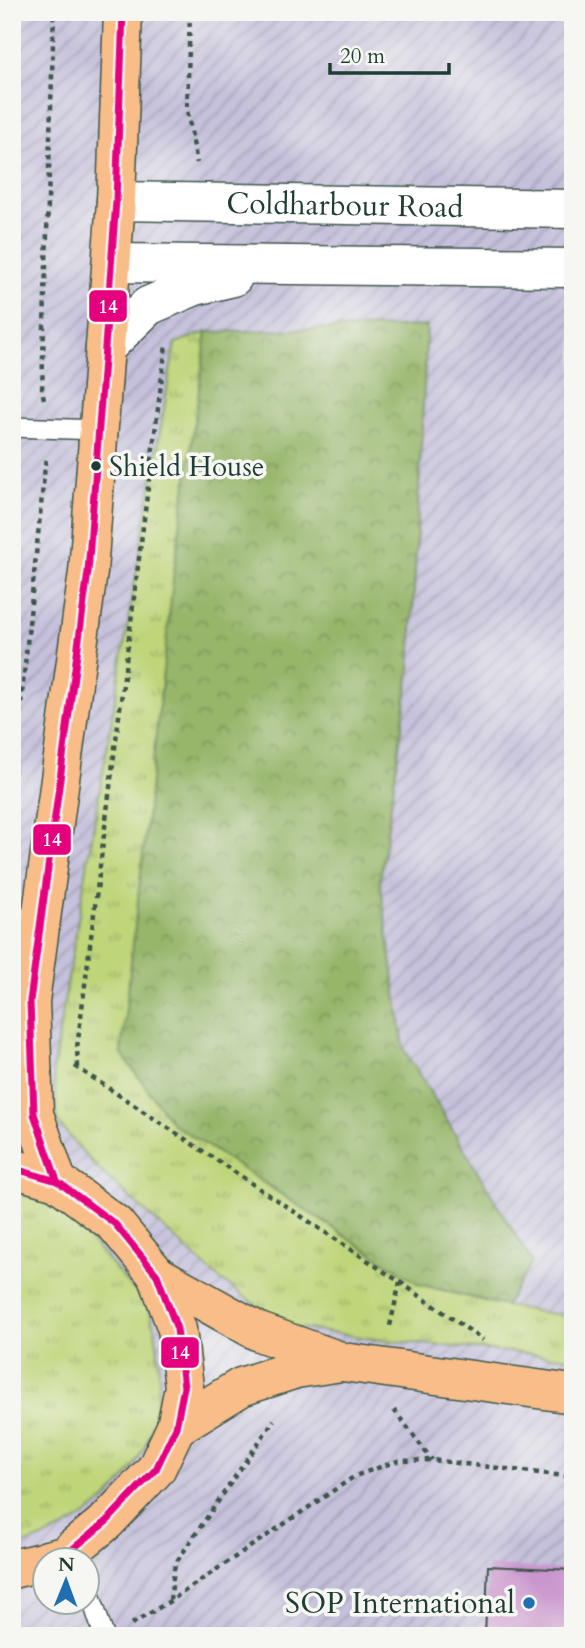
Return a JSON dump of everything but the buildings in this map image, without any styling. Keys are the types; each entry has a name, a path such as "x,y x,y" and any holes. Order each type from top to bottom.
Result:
{"main road":[{"path":"57,1181 34,1114 21,1011 26,919 88,572 116,201 123,12"},
{"path":"12,1168 57,1181 115,1224 157,1275 177,1329 184,1387 176,1426 156,1469 107,1521 74,1546"},
{"path":"157,1275 259,1332 343,1362 573,1394"},
{"path":"176,1426 241,1387 296,1369 343,1362"},
{"path":"12,1569 32,1565"}],"street":[{"name":"Coldharbour Road","path":"116,201 573,209"},
{"name":"Coldharbour Road","path":"112,263 573,268"},
{"name":"Coldharbour Road","path":"105,348 148,306 195,286 289,265"}],"lane":[{"path":"12,427 98,430"},
{"path":"97,1616 104,1636"}],"path":[{"path":"190,12 187,110 197,164"},
{"path":"78,1067 77,1048 166,340"},
{"path":"66,1065 78,1067 489,1344"},
{"path":"388,1334 400,1282"},
{"path":"387,1400 432,1460"},
{"path":"170,1601 175,1564 270,1423 278,1416"},
{"path":"143,1619 355,1476 397,1461 432,1460 573,1477"},
{"path":"12,1630 21,1636"}],"shaded area":[{"path":"12,12 573,12 573,1636 12,1636"}],"green space":[{"path":"427,326 410,671 380,881 404,1049 532,1262 505,1306 419,1284 172,1123 121,1053 174,571 207,332"},
{"path":"207,332 121,1053 172,1123 419,1284 505,1306 573,1317 573,1358 381,1340 286,1326 217,1277 96,1167 58,1123 53,1068 175,343"},
{"path":"12,1191 43,1202 72,1223 143,1300 155,1329 159,1376 156,1409 148,1438 135,1465 117,1488 96,1508 71,1524 43,1538 12,1548"}],"transit line":[{"name":"14","path":"57,1181 34,1114 30,1001 88,572 116,201 123,12"},
{"name":"14","path":"12,1168 57,1181 115,1224 157,1275 177,1329 184,1387 176,1427 156,1469 107,1521 76,1546"}],"place":[{"name":"Shield House","path":"96,466"},
{"name":"SOP International","path":"529,1603"}]}
